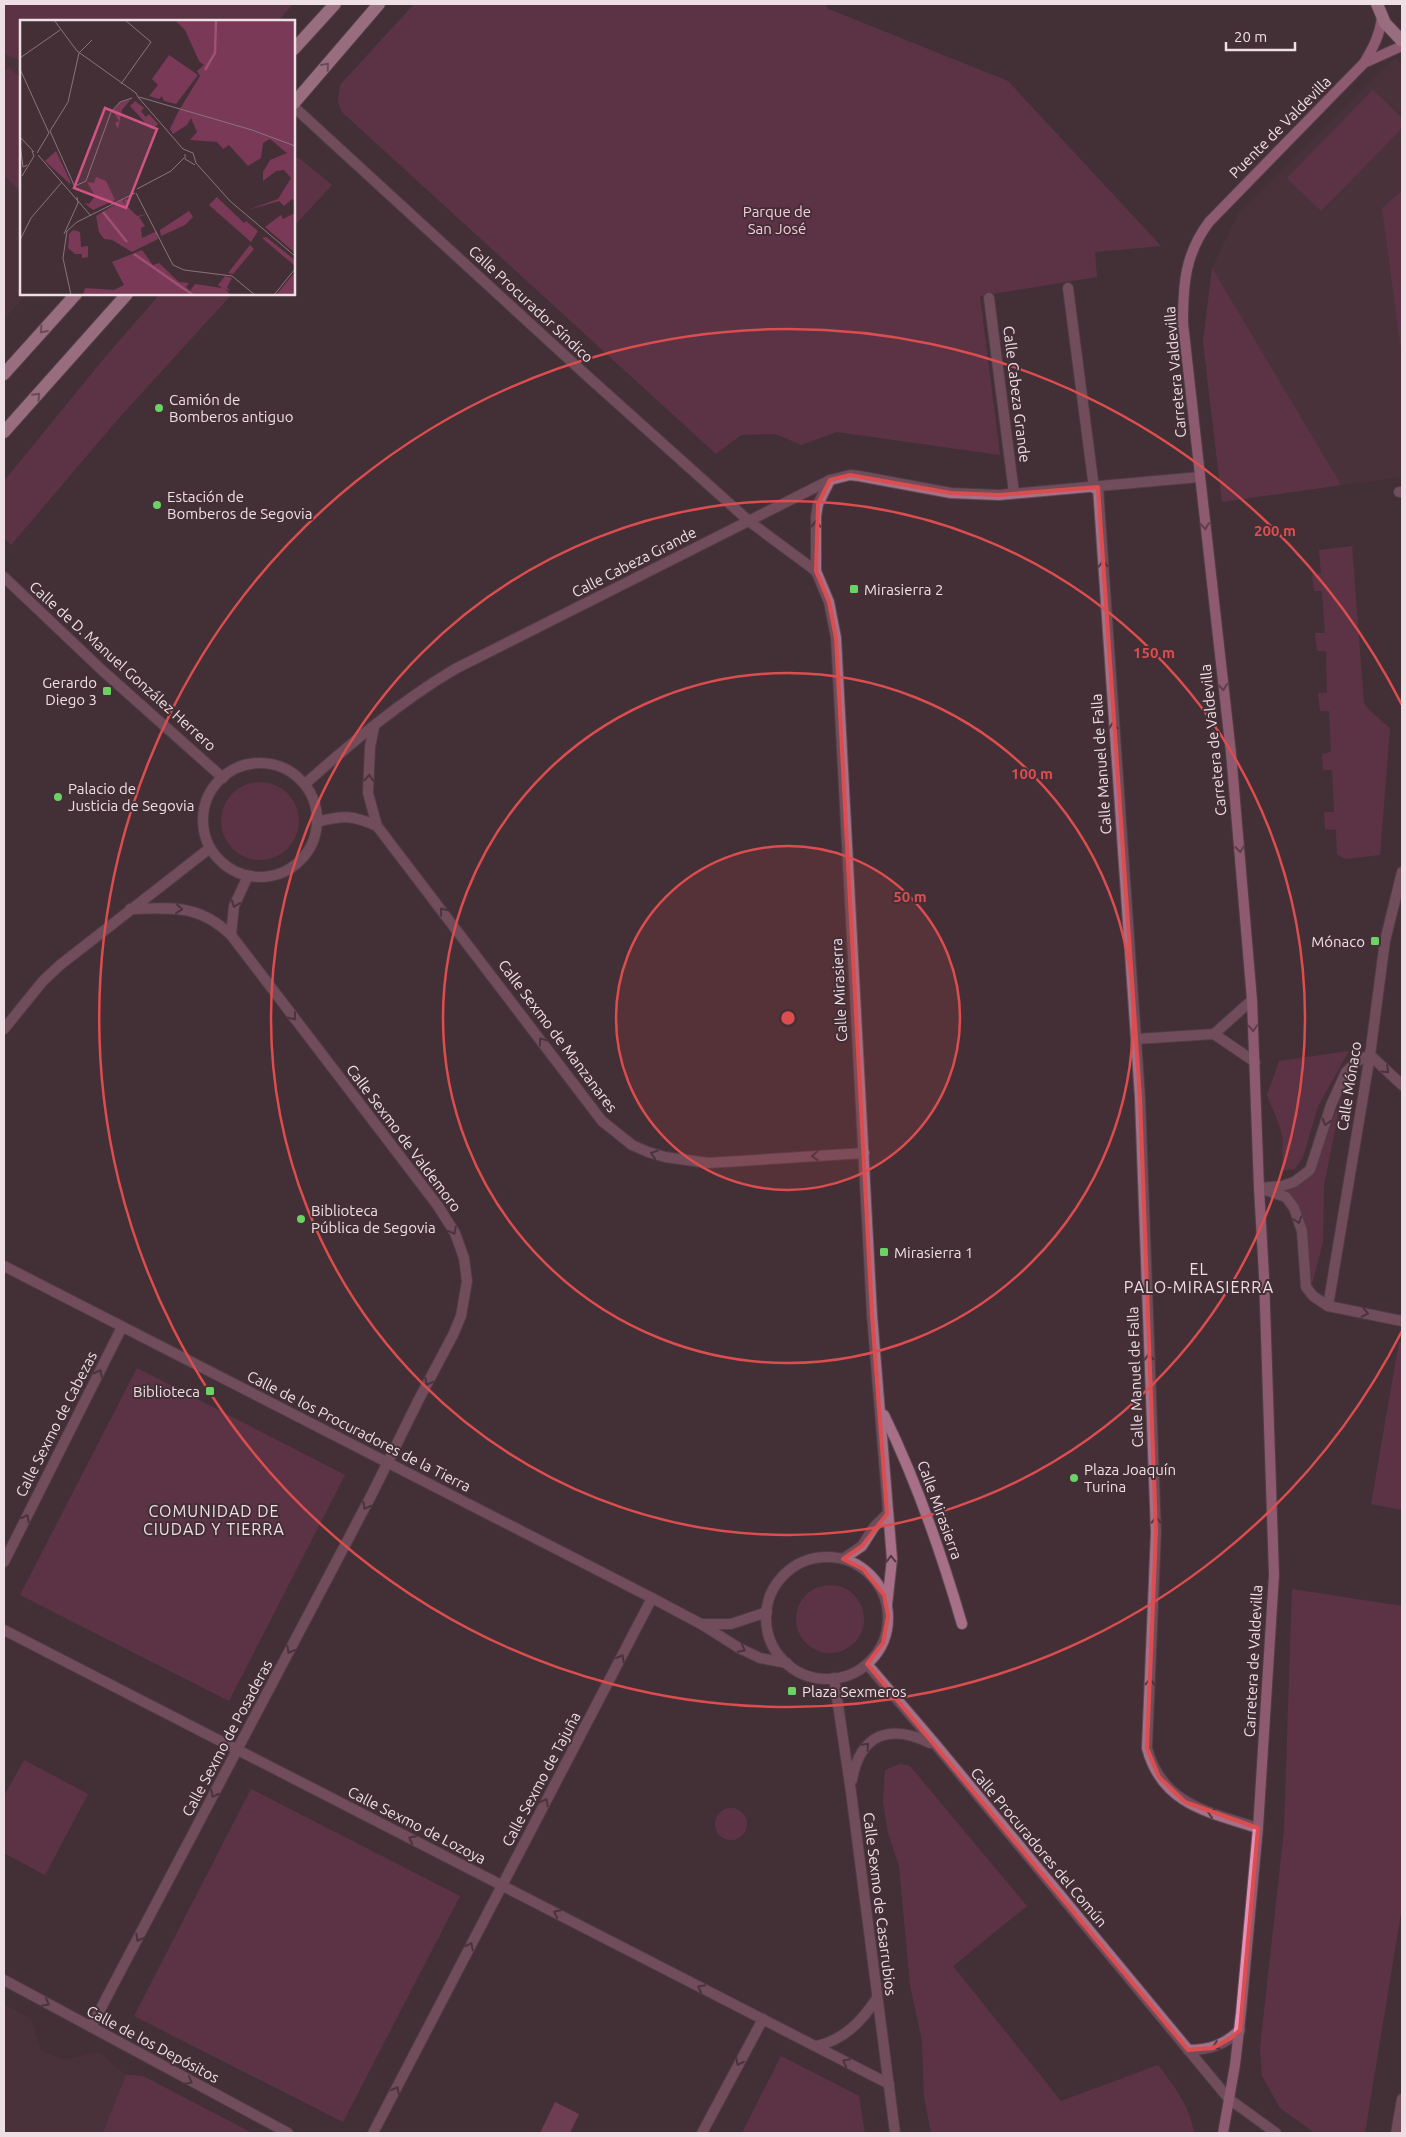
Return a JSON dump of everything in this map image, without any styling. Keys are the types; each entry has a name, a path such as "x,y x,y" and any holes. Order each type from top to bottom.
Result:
{"main road":[{"path":"295,48 334,4"},
{"path":"295,102 380,4"},
{"path":"1377,4 1389,28 1402,42"},
{"path":"4,374 75,295"},
{"path":"4,432 126,295"}],"street":[{"path":"1364,63 1376,43 1382,17"},
{"path":"1364,63 1402,46"},
{"name":"Puente de Valdevilla","path":"1217,212 1364,63"},
{"name":"Calle Procurador Síndico","path":"295,108 585,374 750,522"},
{"name":"Carretera Valdevilla","path":"1200,477 1184,324 1185,281 1188,262 1194,246 1203,230 1217,212"},
{"name":"Calle Manuel de Falla","path":"1068,288 1096,487 1136,1039 1156,1532 1147,1748 1151,1762 1159,1777 1170,1790 1185,1802 1195,1808 1258,1828"},
{"name":"Calle Cabeza Grande","path":"989,298 1014,494"},
{"name":"Calle Cabeza Grande","path":"304,784 418,693 455,669 750,522 830,480 850,475 951,493 1014,494 1200,477"},
{"name":"Carretera de Valdevilla","path":"1200,477 1231,753 1252,1000 1274,1575 1258,1828 1240,2030 1223,2133"},
{"name":"Calle Mirasierra","path":"830,480 818,504 816,516 816,571 829,602 836,638 872,1315 892,1559 887,1605"},
{"path":"750,522 816,571"},
{"name":"Calle de D. Manuel González Herrero","path":"4,577 104,672 223,778"},
{"name":"Calle Sexmo de Manzanares","path":"374,727 370,754 368,793 377,826 602,1122 632,1145 665,1157 708,1163 864,1153"},
{"path":"250,764 265,764 280,767 293,774 304,784 314,802 317,822 314,838 310,846 295,865 280,873 264,877 248,876 233,870 220,861 210,848 205,834 203,818 206,803 212,789 223,778 236,769 250,764"},
{"path":"317,822 336,817 352,816 377,826"},
{"path":"4,1029 43,981 81,948 210,848"},
{"name":"Calle Mónaco","path":"1328,1306 1370,1055 1385,941 1402,872"},
{"path":"231,935 234,906 248,876"},
{"name":"Calle Sexmo de Valdemoro","path":"130,909 163,908 191,911 217,922 231,935 438,1206 455,1233 464,1258 467,1281 461,1316 388,1463"},
{"path":"1214,1034 1252,1000"},
{"path":"1136,1039 1214,1034 1255,1062"},
{"path":"1258,1188 1282,1186 1294,1182 1310,1170 1331,1105 1346,1072 1357,1061 1370,1055 1402,1086"},
{"path":"1258,1188 1278,1193 1286,1197 1291,1203 1302,1230 1306,1287 1313,1296 1328,1306 1402,1321"},
{"name":"Calle de los Procuradores de la Tierra","path":"4,1266 652,1598 701,1624 739,1648 760,1658 787,1664"},
{"name":"Calle Sexmo de Cabezas","path":"4,1562 122,1327"},
{"name":"Calle Mirasierra","path":"881,1409 901,1450 924,1506 945,1566 962,1624"},
{"name":"Calle Sexmo de Posaderas","path":"91,2027 388,1463"},
{"path":"844,1559 862,1546 874,1527 887,1514"},
{"path":"822,1557 844,1559 863,1568 872,1576 884,1595 887,1605 888,1627 883,1643 866,1664 851,1674 834,1678 817,1678 801,1673 787,1664 775,1649 769,1636 767,1612 772,1592 784,1575 802,1563 822,1557"},
{"name":"Calle Sexmo de Tajuña","path":"373,2133 652,1598"},
{"name":"Calle de los Procuradores de la Tierra","path":"701,1624 731,1624 767,1612"},
{"name":"Calle Sexmo de Lozoya","path":"4,1630 889,2084"},
{"name":"Calle Procuradores del Común","path":"866,1664 936,1745 1229,2099 1276,2133"},
{"name":"Calle Sexmo de Casarrubios","path":"834,1678 851,1792 895,2133"},
{"path":"851,1792 854,1767 860,1753 869,1741 883,1735 898,1732 919,1737 936,1745"},
{"name":"Calle de los Depósitos","path":"4,1980 288,2133"},
{"path":"816,2046 830,2043 854,2027 865,2016 877,1998"},
{"path":"702,2133 763,2019"},
{"path":"1188,2050 1203,2050 1223,2044 1240,2030"},
{"path":"1396,2133 1402,2099"}],"highlighted area":[{"path":"850,475 951,493 999,495 1098,487 1140,1097 1156,1532 1147,1748 1159,1777 1185,1802 1258,1828 1240,2030 1231,2038 1213,2048 1188,2050 867,1664 883,1643 888,1616 884,1595 863,1569 843,1559 862,1546 887,1514 872,1315 836,638 829,602 816,571 818,504 830,480"}],"shaded area":[{"path":"4,54 20,61 20,295 26,295 4,319"},
{"path":"1395,58 1402,66 1402,477 1222,502 1203,342 1212,268 1238,215"},
{"path":"4,2004 31,2019 41,2050 64,2060 98,2052 126,2075 103,2133 4,2133"},
{"path":"555,2102 579,2114 570,2133 540,2133"}],"green space":[{"path":"4,4 293,4 279,20 20,20 20,61 4,54"},
{"name":"Parque de San José","path":"414,4 827,4 826,8 1008,81 1161,246 1095,252 1097,277 980,296 1000,455 837,432 801,445 776,434 741,435 716,454 342,112 338,102 340,85"},
{"path":"9,67 20,78 20,191 4,175 4,72"},
{"path":"1373,90 1402,118 1402,128 1321,211 1287,178"},
{"path":"299,158 332,185 295,225 295,159"},
{"path":"1402,191 1402,357 1382,208"},
{"path":"1212,268 1341,485 1222,502 1203,342"},
{"path":"159,295 231,295 118,419 11,545 4,538 4,481 106,356"},
{"path":"1352,546 1364,703 1369,710 1390,728 1380,855 1345,859 1337,854 1336,830 1325,829 1324,812 1334,812 1332,770 1323,770 1322,754 1331,752 1329,711 1320,711 1318,693 1327,693 1326,651 1317,651 1315,633 1325,633 1322,591 1314,591 1312,575 1321,573 1319,550"},
{"path":"260,782 275,785 288,793 296,806 299,821 296,836 288,849 275,857 260,860 245,857 232,849 224,836 221,821 224,806 232,793 245,785"},
{"path":"1349,1051 1318,1106 1303,1157 1295,1169 1284,1170 1281,1131 1267,1095 1279,1061"},
{"path":"1342,1096 1324,1185 1323,1242 1313,1281 1310,1283 1307,1269 1305,1224 1302,1213 1284,1190 1310,1175"},
{"path":"1399,1342 1402,1343 1402,1510 1371,1504"},
{"path":"137,1368 345,1475 229,1701 20,1595"},
{"path":"823,1585 837,1585 849,1590 859,1600 864,1612 864,1626 859,1638 849,1648 837,1653 823,1653 811,1648 801,1638 796,1626 796,1612 801,1600 811,1590"},
{"path":"1292,1589 1402,1606 1402,1907 1365,2133 1315,2133 1280,2108 1262,2076 1260,2048 1284,1830"},
{"path":"24,1760 88,1794 45,1875 4,1853 4,1796"},
{"path":"900,1764 910,1766 1027,1906 953,1966 1061,2101 1158,2065 1185,2105 1194,2133 931,2133 924,2097 922,2041 910,1985 899,1866 888,1833 883,1803 885,1770"},
{"path":"251,1789 460,1896 343,2122 134,2016"},
{"path":"731,1808 737,1809 742,1813 746,1818 746,1830 742,1835 737,1839 731,1840 725,1839 720,1835 716,1830 715,1824 716,1818 720,1813 725,1809"},
{"path":"781,2056 859,2096 865,2133 742,2133"},
{"path":"126,2075 143,2076 252,2133 103,2133"}],"place":[{"name":"Camión de Bomberos antiguo","path":"159,408"},
{"name":"Estación de Bomberos de Segovia","path":"157,505"},
{"name":"Mirasierra 2","path":"854,589"},
{"name":"Gerardo Diego 3","path":"107,691"},
{"name":"Palacio de Justicia de Segovia","path":"58,797"},
{"name":"Mónaco","path":"1375,941"},
{"name":"Biblioteca Pública de Segovia","path":"301,1219"},
{"name":"Mirasierra 1","path":"884,1252"},
{"name":"Biblioteca","path":"210,1391"},
{"name":"Plaza Joaquín Turina","path":"1074,1478"},
{"name":"Plaza Sexmeros","path":"792,1691"}],"district":[{"name":"EL PALO-MIRASIERRA","path":"1199,1278"},
{"name":"COMUNIDAD DE CIUDAD Y TIERRA","path":"214,1520"}]}
